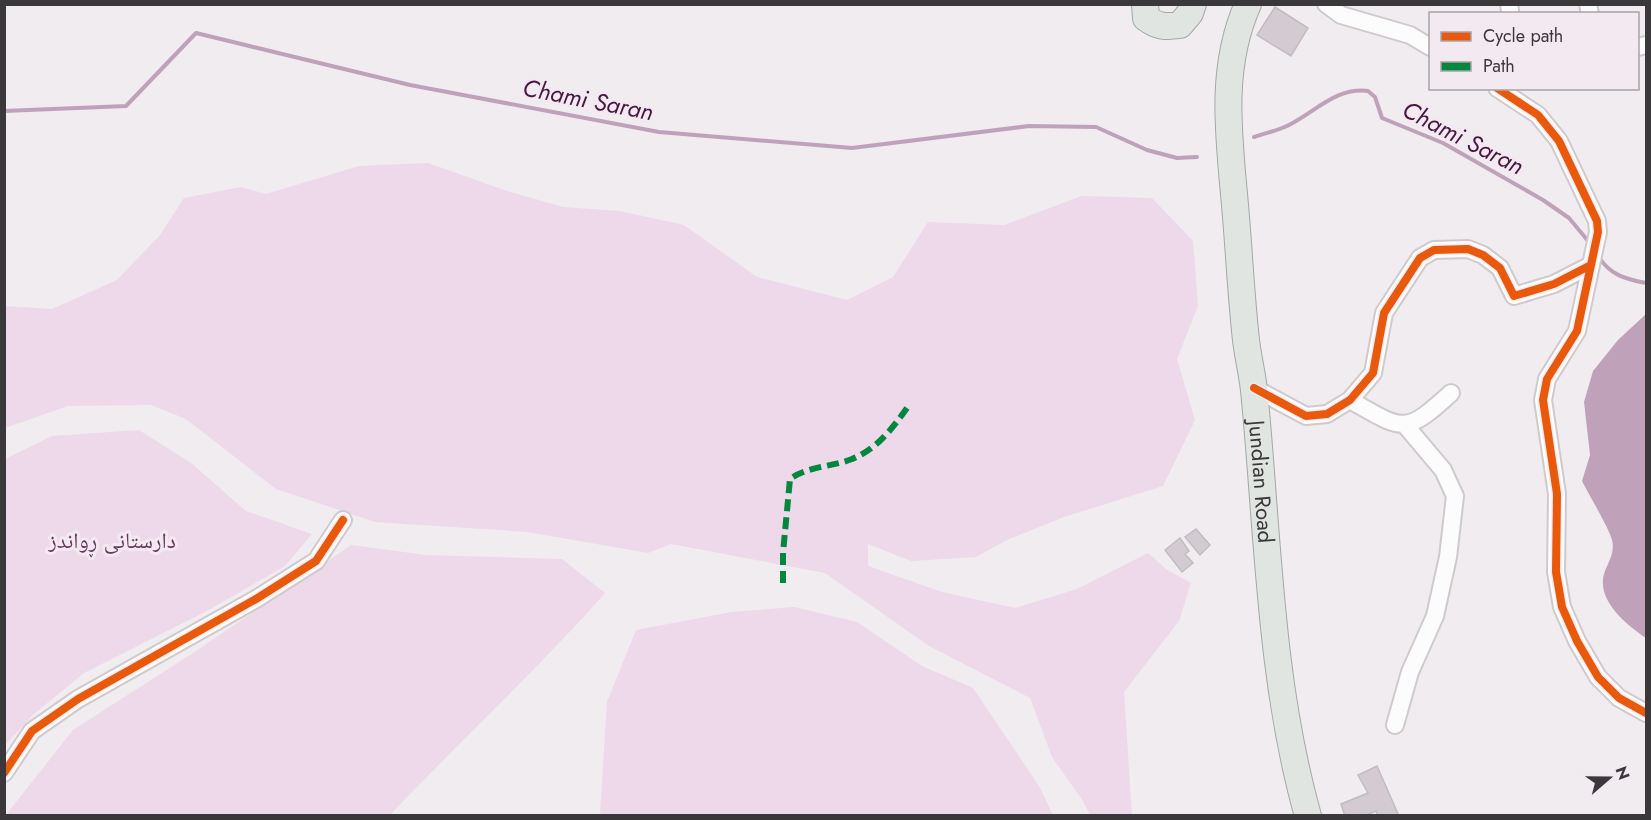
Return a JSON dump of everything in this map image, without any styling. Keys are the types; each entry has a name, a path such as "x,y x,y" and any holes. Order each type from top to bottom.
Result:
{"main road":[{"path":"1145,4 1146,18 1156,26 1165,27 1180,25 1190,13 1192,4"},
{"name":"Jundian Road","path":"1248,4 1233,46 1228,106 1246,341 1254,388 1264,528 1284,703 1296,771 1308,816"}],"street":[{"path":"1326,4 1341,15 1410,35 1429,38"},
{"path":"1410,35 1429,46"},
{"path":"1500,90 1538,115 1559,141 1593,210 1598,232 1577,331 1547,379 1544,400 1557,494 1556,572 1562,608 1577,641 1598,677 1618,698 1647,713"},
{"path":"1254,388 1306,416 1327,414 1350,400 1373,373 1384,313 1420,258 1434,250 1468,249 1483,255 1500,268 1514,296 1554,284 1590,262"},
{"path":"1350,400 1393,424 1405,426 1426,416 1451,393"},
{"path":"1395,725 1410,672 1435,616 1448,557 1455,496 1443,470 1405,426"},
{"path":"4,773 32,731 78,699 256,599 316,561 343,520"}],"green space":[{"path":"428,163 507,191 563,207 620,211 684,225 757,277 847,300 893,277 928,222 1004,225 1082,196 1152,198 1193,241 1198,306 1177,359 1195,420 1163,486 1064,517 1009,539 976,557 911,561 868,544 868,566 942,592 1015,608 1077,589 1148,553 1166,569 1191,583 1179,621 1124,692 1132,815 1090,815 1083,801 1052,757 1030,698 929,646 825,573 671,544 648,553 528,532 375,522 276,489 186,419 151,405 68,406 5,428 5,306 52,309 117,280 160,235 184,198 241,187 266,194 359,166"},
{"name":"دارستانی ڕواندز","path":"139,430 191,463 246,511 312,534 285,566 205,612 84,673 34,714 5,745 5,459 52,436"},
{"path":"351,545 426,555 562,559 605,593 553,650 390,815 5,816 73,730 193,653"},
{"path":"794,607 857,622 922,666 973,688 1039,786 1053,815 600,815 607,702 636,630 732,612"}],"shaded area":[{"path":"1646,314 1646,638 1630,626 1608,601 1603,581 1613,544 1582,481 1590,455 1584,402 1593,371 1618,340"}],"building":[{"path":"1275,7 1308,28 1291,56 1257,35"},
{"path":"1196,529 1210,545 1200,555 1185,537"},
{"path":"1180,538 1189,551 1185,554 1193,563 1182,572 1165,550"},
{"path":"1377,766 1399,816 1378,816 1376,811 1364,816 1345,816 1341,804 1368,793 1358,775"}],"waterway":[{"name":"Chami Saran","path":"4,111 126,106 196,33 410,85 659,132 852,148 1029,126 1096,127 1147,150 1177,158 1197,157"},
{"name":"Chami Saran","path":"1254,137 1287,126 1337,96 1368,91 1375,97 1382,118 1443,143 1543,200 1569,218 1589,242"},
{"name":"Chami Saran","path":"1598,256 1613,272 1631,280 1646,283"}],"marked path":[{"path":"783,583 783,553 790,479 812,469 844,462 861,455 883,438 907,408"}],"cycle path":[{"path":"1500,90 1538,115 1559,141 1597,221 1598,232 1577,331 1547,379 1543,400 1557,494 1556,572 1562,607 1577,641 1598,677 1619,698 1646,713"},
{"path":"1254,388 1306,416 1327,414 1350,400 1373,373 1384,313 1420,258 1434,250 1468,249 1483,255 1500,268 1514,296 1554,284 1589,266"},
{"path":"4,773 32,731 78,699 256,599 316,561 343,520"}]}
